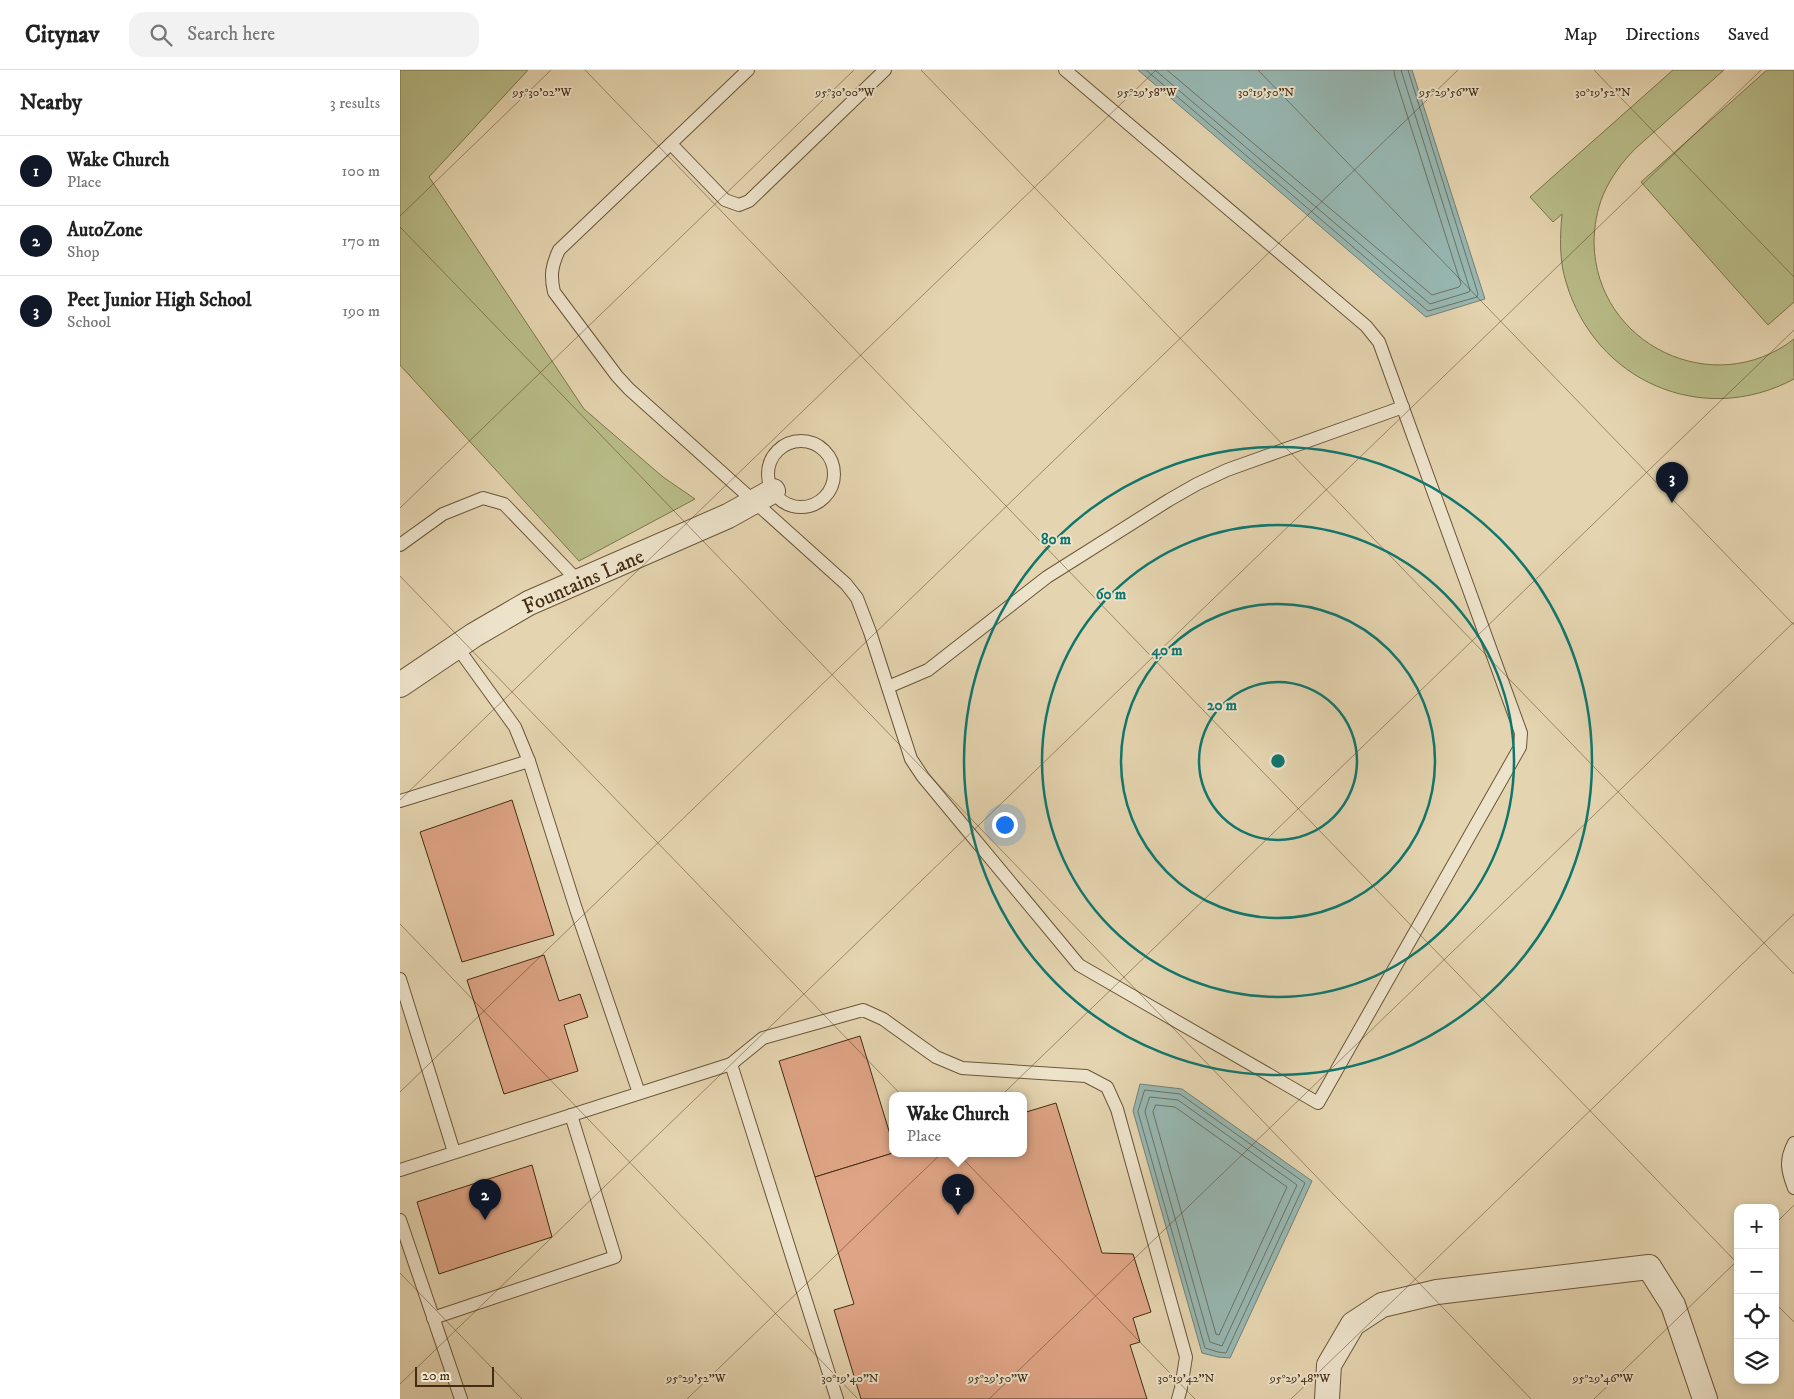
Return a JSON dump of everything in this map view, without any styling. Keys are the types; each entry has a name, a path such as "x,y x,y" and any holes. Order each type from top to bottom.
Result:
{"street":[{"name":"Fountains Lane","path":"400,685 474,635 529,603 728,516 764,497"},
{"path":"1327,1399 1329,1365 1338,1349 1353,1324 1382,1305 1437,1292 1649,1267 1673,1305 1706,1399"}],"lane":[{"path":"748,70 559,250 552,264 551,277 554,292 617,376 629,389 764,497 857,598 870,632 911,759 923,777 1079,965 1318,1103 1520,747 1521,733 1379,342 1366,326 1065,70"},
{"path":"671,144 725,200 739,205 749,201 885,70"},
{"path":"888,687 928,670 1046,577 1168,500 1197,484 1227,470 1403,407"},
{"path":"796,441 809,442 820,447 830,456 834,468 834,481 829,493 820,502 807,507 794,507 764,497 769,480 769,467 774,455 784,446 796,441"},
{"path":"400,545 443,514 482,498 504,504 579,582"},
{"path":"457,647 515,727 529,761 576,909 639,1093"},
{"path":"400,801 529,761"},
{"path":"400,980 454,1152"},
{"path":"400,1170 731,1064 764,1038 863,1010 883,1019 936,1057 962,1068 1086,1076 1106,1088 1118,1110 1186,1358 1178,1399"},
{"path":"731,1064 837,1399"},
{"path":"433,1318 615,1257 571,1115"},
{"path":"1794,1143 1788,1154 1788,1173 1794,1188"},
{"path":"400,1220 461,1399"}],"green space":[{"path":"400,70 528,70 429,177 584,409 663,477 695,499 579,561 400,365"},
{"path":"1673,70 1724,70 1636,148 1610,182 1603,195 1596,219 1594,243 1600,279 1615,310 1637,335 1665,353 1696,363 1729,364 1763,357 1794,339 1794,379 1759,393 1724,398 1689,396 1656,386 1627,369 1601,346 1580,317 1566,282 1562,265 1562,214 1553,222 1530,197"},
{"path":"1767,70 1794,70 1794,302 1768,325 1641,182"}],"water":[{"path":"1138,70 1412,70 1485,299 1426,317"},
{"path":"1140,1084 1182,1089 1312,1181 1230,1358 1202,1353 1133,1111"}],"building":[{"path":"512,800 554,935 462,962 420,832"},
{"path":"544,955 559,1001 580,994 588,1017 564,1025 578,1071 504,1094 467,980"},
{"path":"860,1036 889,1131 889,1154 815,1177 779,1061"},
{"path":"1056,1103 1102,1253 1133,1254 1151,1312 1133,1318 1140,1342 1130,1345 1147,1399 861,1399 834,1310 854,1304 815,1177 889,1154 889,1157 1027,1157 1027,1112"},
{"path":"532,1165 552,1237 439,1274 417,1202"}],"place":[{"name":"Peet Junior High School","path":"1672,503"},
{"name":"Wake Church","path":"958,1215"},
{"name":"AutoZone","path":"485,1220"}]}
